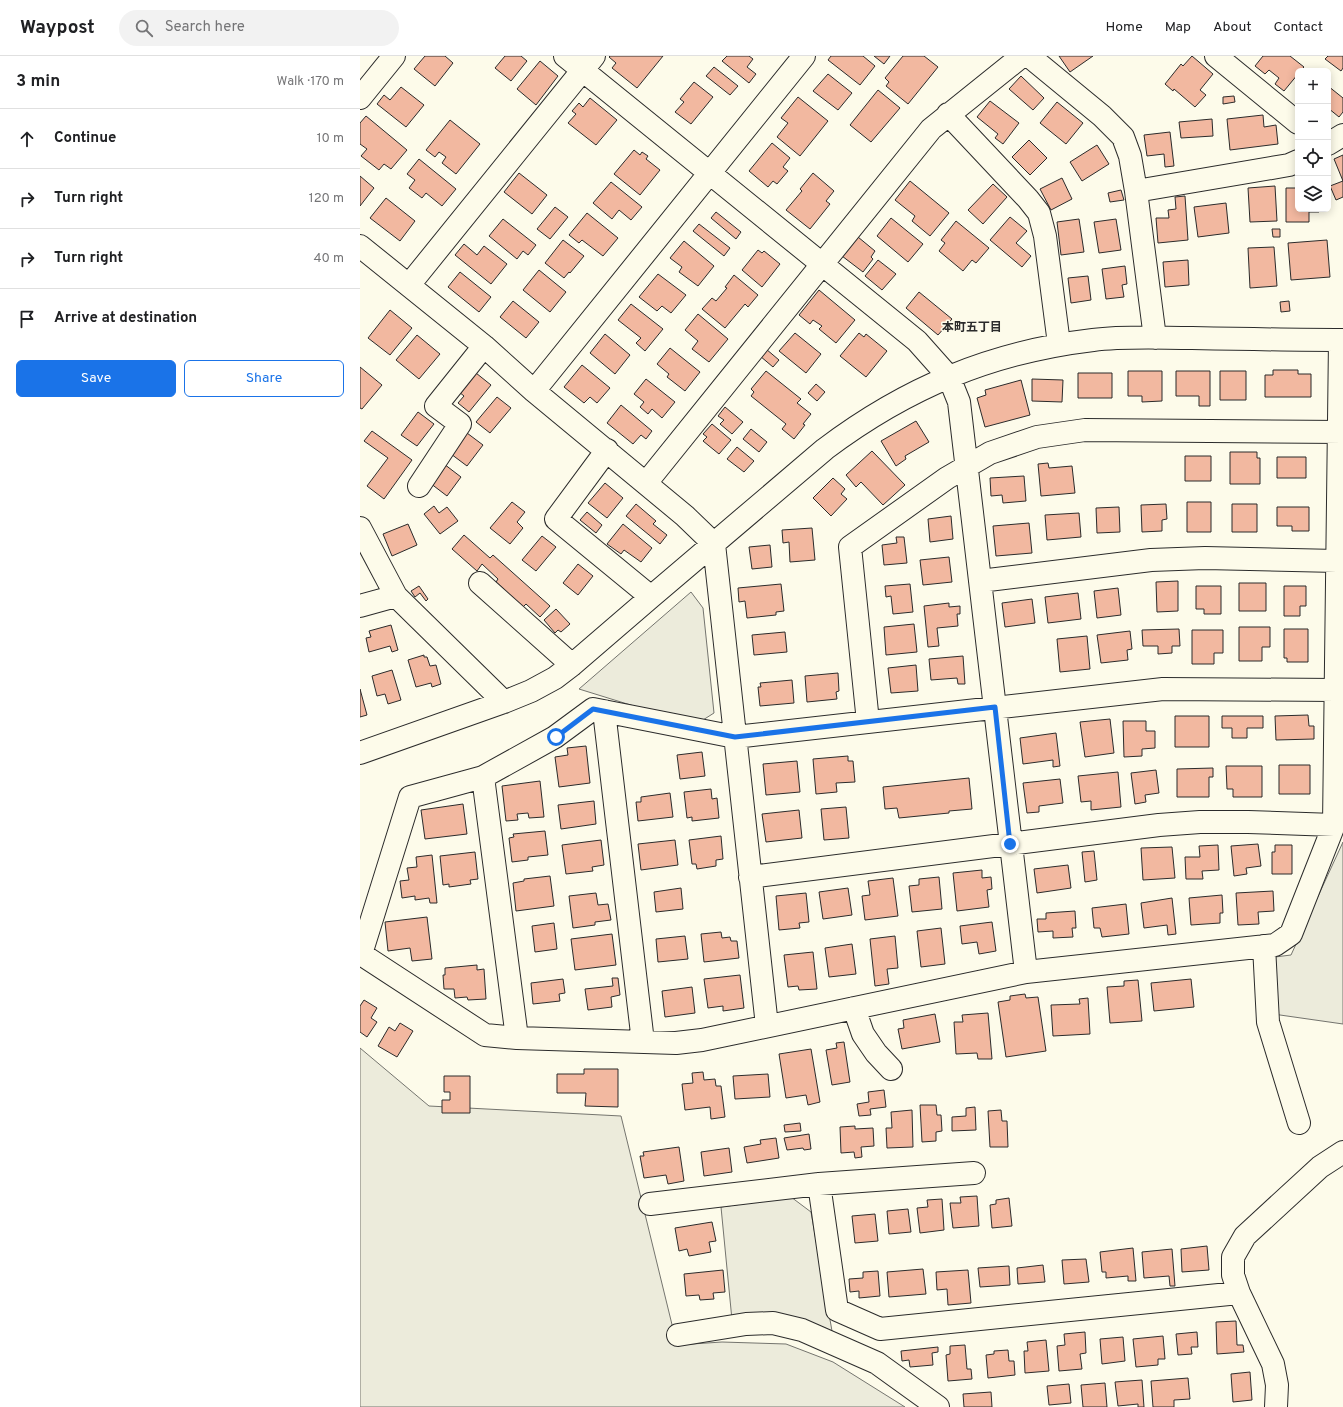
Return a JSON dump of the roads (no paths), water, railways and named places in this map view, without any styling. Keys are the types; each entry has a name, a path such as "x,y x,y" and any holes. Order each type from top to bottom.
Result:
{"street":[{"path":"360,98 394,56"},
{"path":"564,56 588,63 710,174 917,341 949,377 959,402 1026,972"},
{"path":"534,391 804,56"},
{"path":"646,483 931,128 1022,56"},
{"path":"1029,56 1102,116 1123,137 1130,156 1136,191 1155,338"},
{"path":"1216,56 1295,121"},
{"path":"409,285 588,63"},
{"path":"948,114 1028,199 1039,213 1045,236 1059,344"},
{"path":"1331,142 1343,135"},
{"path":"1136,191 1289,165 1295,162"},
{"path":"360,246 484,346 534,391 685,516 714,544 767,1026"},
{"path":"360,753 504,702 531,691 554,678 572,665 825,450 853,428 918,390 982,363 1059,344 1094,340 1155,338 1342,340 1337,561 1339,691 1334,825 1291,934 1275,945 1026,972 702,1040 676,1043 517,1038 485,1035 361,954 410,798 483,777 556,737 593,709 735,737 1163,689 1339,691"},
{"path":"419,486 460,424 436,406 484,346"},
{"path":"868,722 850,547 947,478 990,453 1037,437 1086,430 1341,432"},
{"path":"606,450 556,519 651,597"},
{"path":"360,528 396,596 504,702"},
{"path":"980,581 1151,560 1206,558 1337,561"},
{"path":"480,583 572,665"},
{"path":"360,606 396,596"},
{"path":"604,711 643,1042"},
{"path":"483,777 517,1038"},
{"path":"750,877 1160,825 1200,822 1334,825"},
{"path":"1264,946 1268,1022 1299,1123"},
{"path":"854,1008 862,1034 890,1069"},
{"path":"1276,1407 1277,1385 1273,1364 1233,1275 1234,1257 1245,1236 1320,1167 1343,1152"},
{"path":"650,1204 819,1184 974,1173"},
{"path":"819,1184 837,1310 880,1329 1240,1293"},
{"path":"843,1347 859,1320"},
{"path":"678,1335 746,1324 773,1323 802,1330 877,1363 938,1407"}],"district":[{"name":"本町五丁目","path":"972,328"}]}
